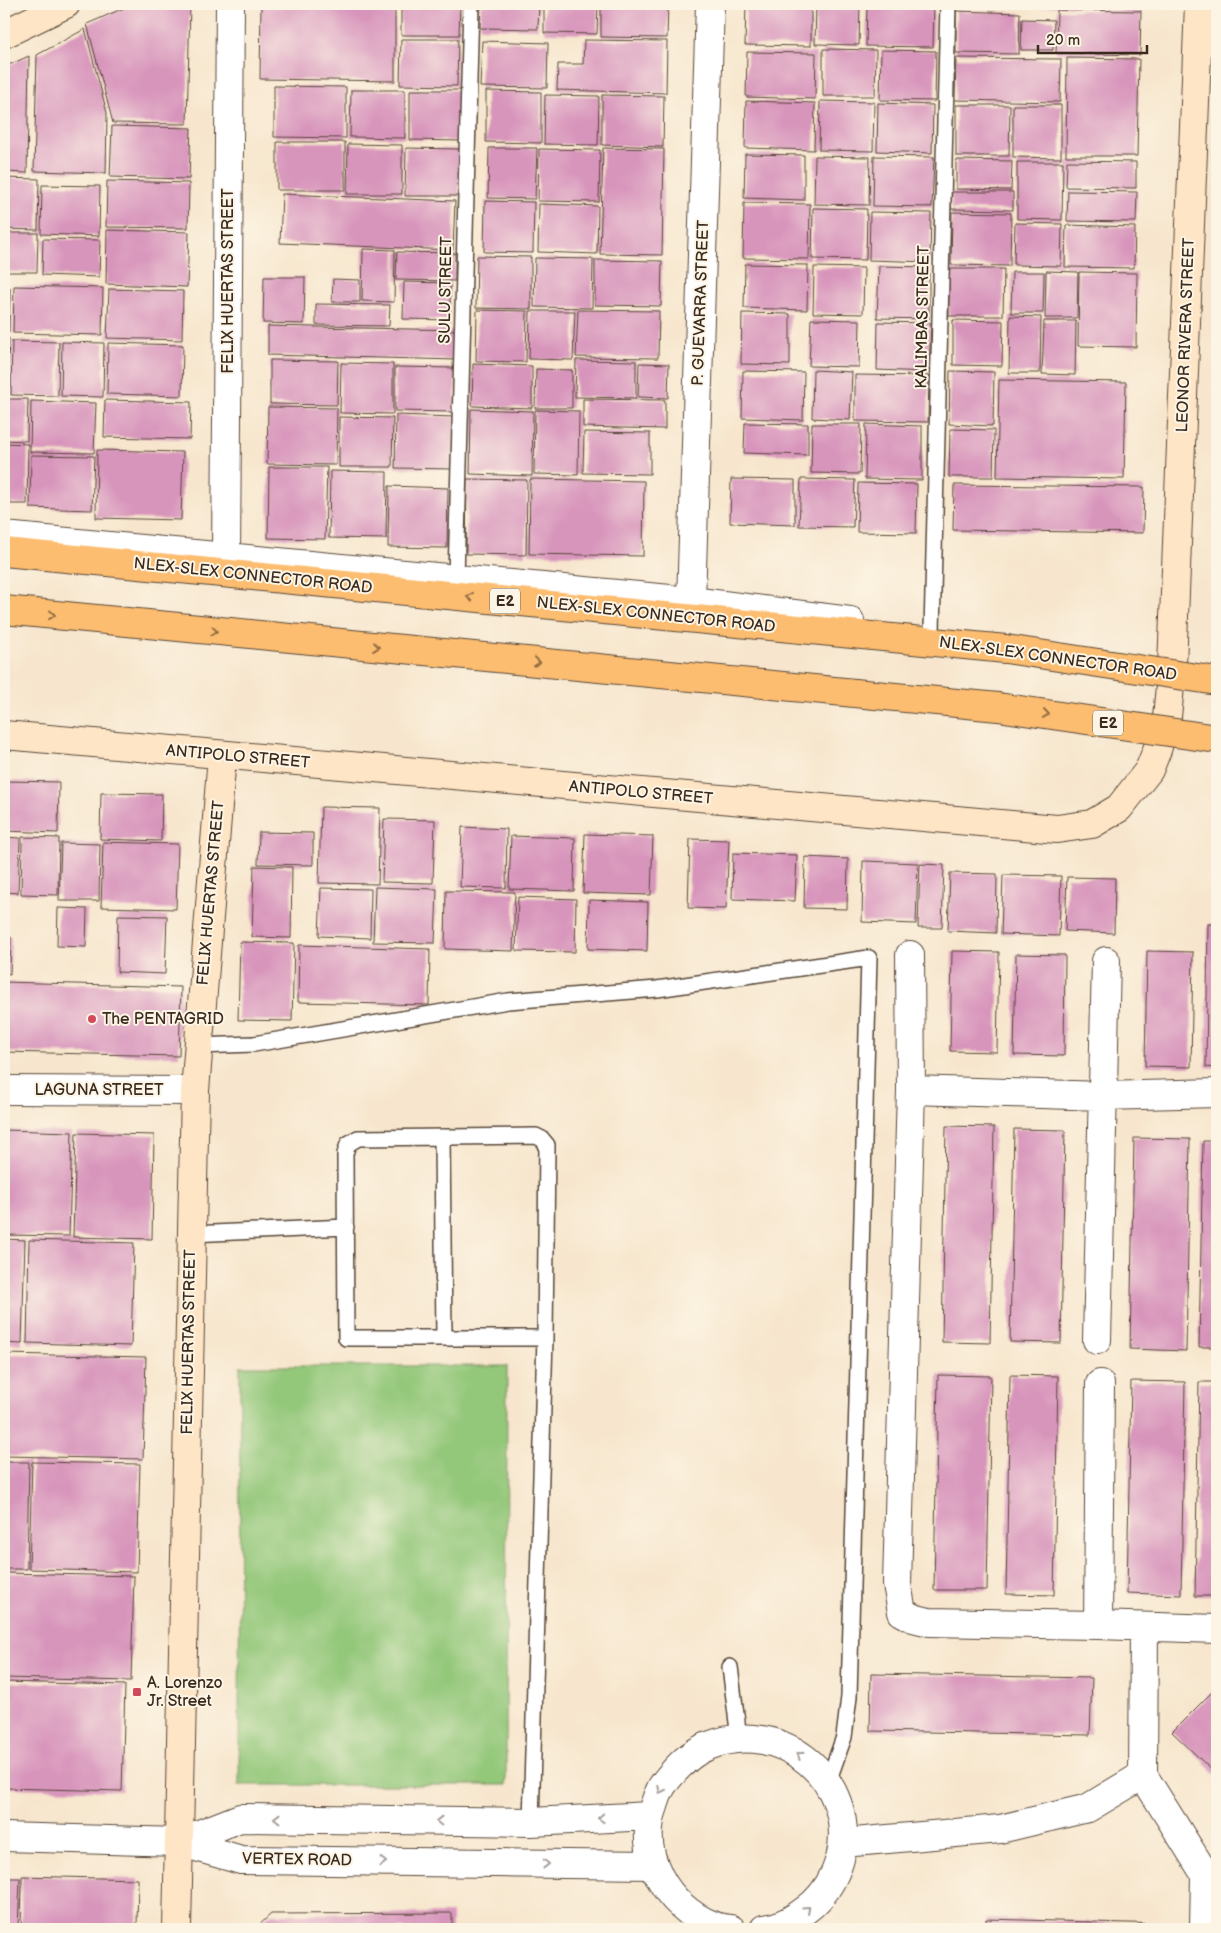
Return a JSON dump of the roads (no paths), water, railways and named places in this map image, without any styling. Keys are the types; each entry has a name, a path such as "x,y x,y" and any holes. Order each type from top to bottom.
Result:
{"highway":[{"name":"NLEX-SLEX CONNECTOR ROAD","path":"4,552 1006,649 1217,681"},
{"name":"E2","path":"4,610 998,707 1217,739"}],"street":[{"path":"4,34 66,4"},
{"name":"FELIX HUERTAS STREET","path":"226,558 230,4"},
{"name":"P. GUEVARRA STREET","path":"691,601 710,4"},
{"name":"LEONOR RIVERA STREET","path":"1172,666 1199,4"},
{"path":"4,536 691,601 932,631 1172,666 1217,676"},
{"name":"ANTIPOLO STREET","path":"4,735 222,756 1057,829 1092,824 1119,808 1149,770 1167,717 1172,666"},
{"name":"FELIX HUERTAS STREET","path":"177,1929 195,1091 222,756"},
{"path":"910,955 911,1090 897,1584 898,1599 902,1612 913,1618 929,1622 1217,1629"},
{"path":"1097,1340 1106,962"},
{"name":"LAGUNA STREET","path":"4,1090 195,1091"},
{"path":"911,1090 1103,1096 1217,1093"},
{"path":"1098,1625 1100,1384"},
{"path":"1144,1627 1143,1775 1211,1875 1204,1929"},
{"path":"731,1929 713,1926 688,1912 666,1891 654,1865 649,1841 650,1816 661,1786 681,1762 708,1746 739,1738 765,1740 790,1748 811,1762 828,1782 841,1812 843,1843 836,1871 821,1897 799,1916 772,1928 764,1929"},
{"path":"843,1843 1000,1829 1088,1808 1143,1775"},
{"path":"4,1838 179,1842 240,1818 531,1822 650,1816"},
{"name":"VERTEX ROAD","path":"179,1842 241,1860 654,1865"}],"lane":[{"name":"SULU STREET","path":"456,578 471,4"},
{"name":"KALIMBAS STREET","path":"932,631 948,4"},
{"path":"198,1046 254,1044 508,1001 657,989 869,958 849,1697 844,1737 828,1782"},
{"path":"531,1822 545,1338 547,1146 536,1136 358,1138 348,1144 345,1154 346,1338 545,1338"},
{"path":"442,1137 444,1338"},
{"path":"191,1234 346,1227"},
{"path":"730,1668 739,1738"}],"place":[{"name":"The PENTAGRID","path":"92,1019"},
{"name":"A. Lorenzo Jr. Street","path":"137,1692"}]}
